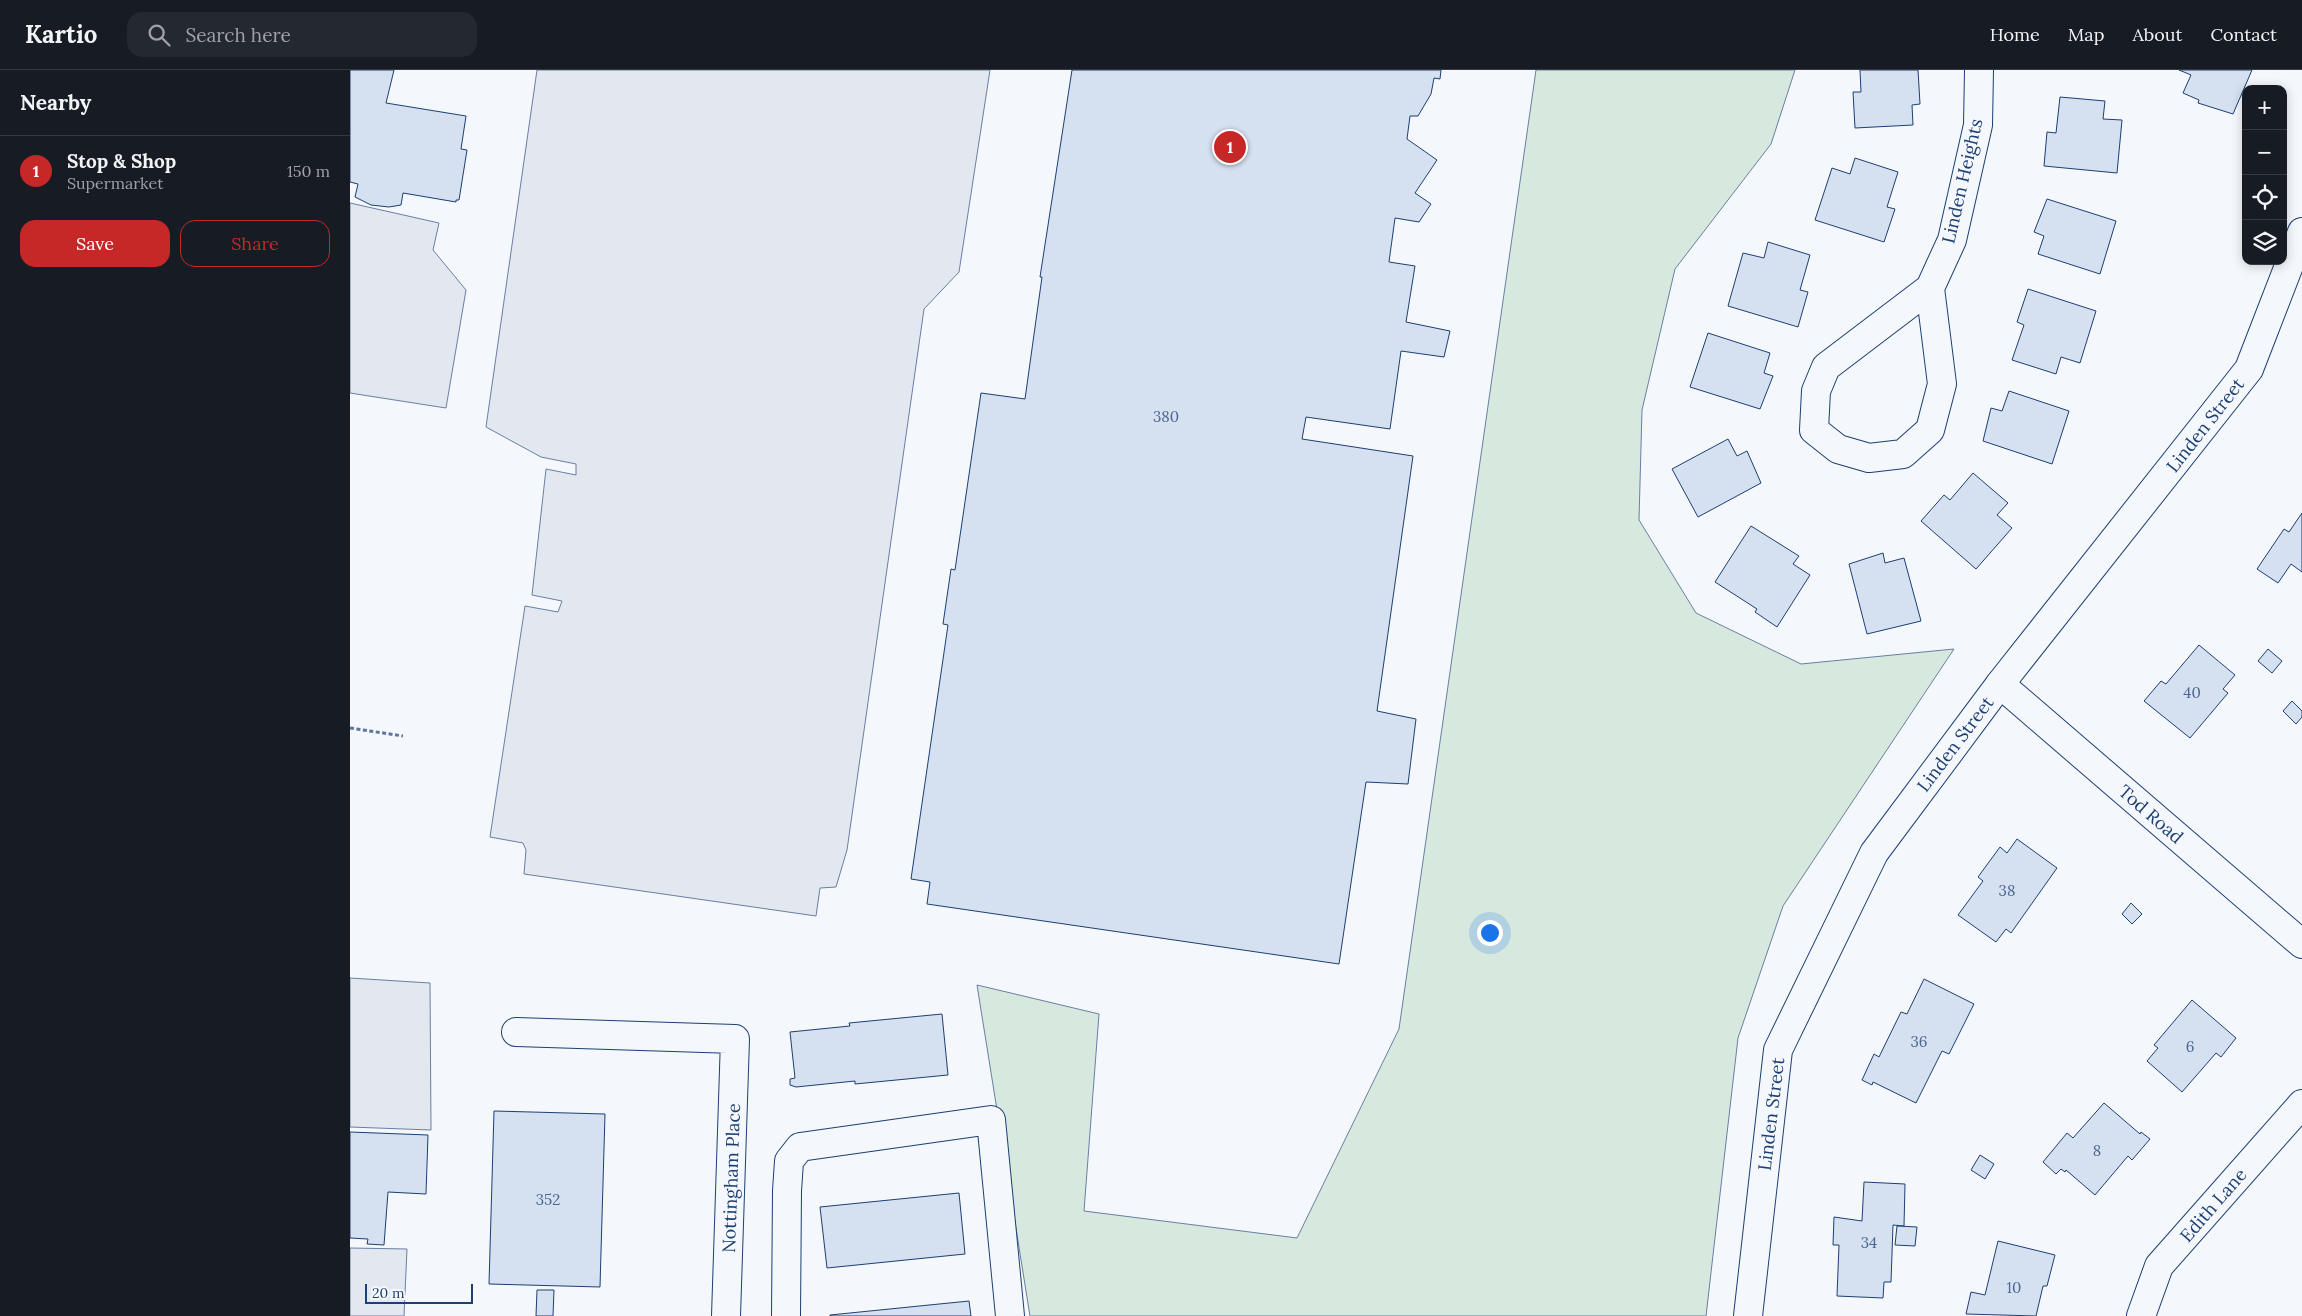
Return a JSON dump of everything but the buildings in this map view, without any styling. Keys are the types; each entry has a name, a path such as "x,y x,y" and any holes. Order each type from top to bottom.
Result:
{"street":[{"name":"Linden Heights","path":"1930,288 1942,384 1930,430 1903,454 1869,458 1838,449 1814,430 1816,391 1826,367 1930,288 1952,240 1978,125 1978,70"},
{"name":"Linden Street","path":"1748,1316 1778,1050 1874,853 2000,684 2249,368 2302,232"},
{"name":"Tod Road","path":"2000,684 2302,944"},
{"name":"Nottingham Place","path":"516,1032 735,1040 726,1316"},
{"name":"Edith Lane","path":"2141,1316 2159,1266 2302,1104"},
{"path":"786,1316 789,1161 800,1146 991,1120 1010,1316"}],"path":[{"path":"350,728 403,736"}],"shaded area":[{"path":"537,70 990,70 959,272 924,309 847,850 836,887 820,888 816,916 524,874 526,850 523,843 490,837 525,606 558,612 562,601 532,595 546,469 576,475 576,464 541,457 486,427"},
{"path":"1536,70 1795,70 1771,144 1675,269 1642,410 1639,520 1696,613 1801,664 1954,649 1783,906 1738,1038 1706,1316 1030,1316 977,985 1099,1014 1084,1211 1297,1238 1399,1029"},
{"path":"350,203 439,223 433,250 466,290 446,408 350,393"},
{"path":"350,978 430,983 431,1130 350,1127"},
{"path":"350,1248 407,1249 404,1316 350,1316"}],"place":[{"name":"Stop & Shop","path":"1230,147"}]}
